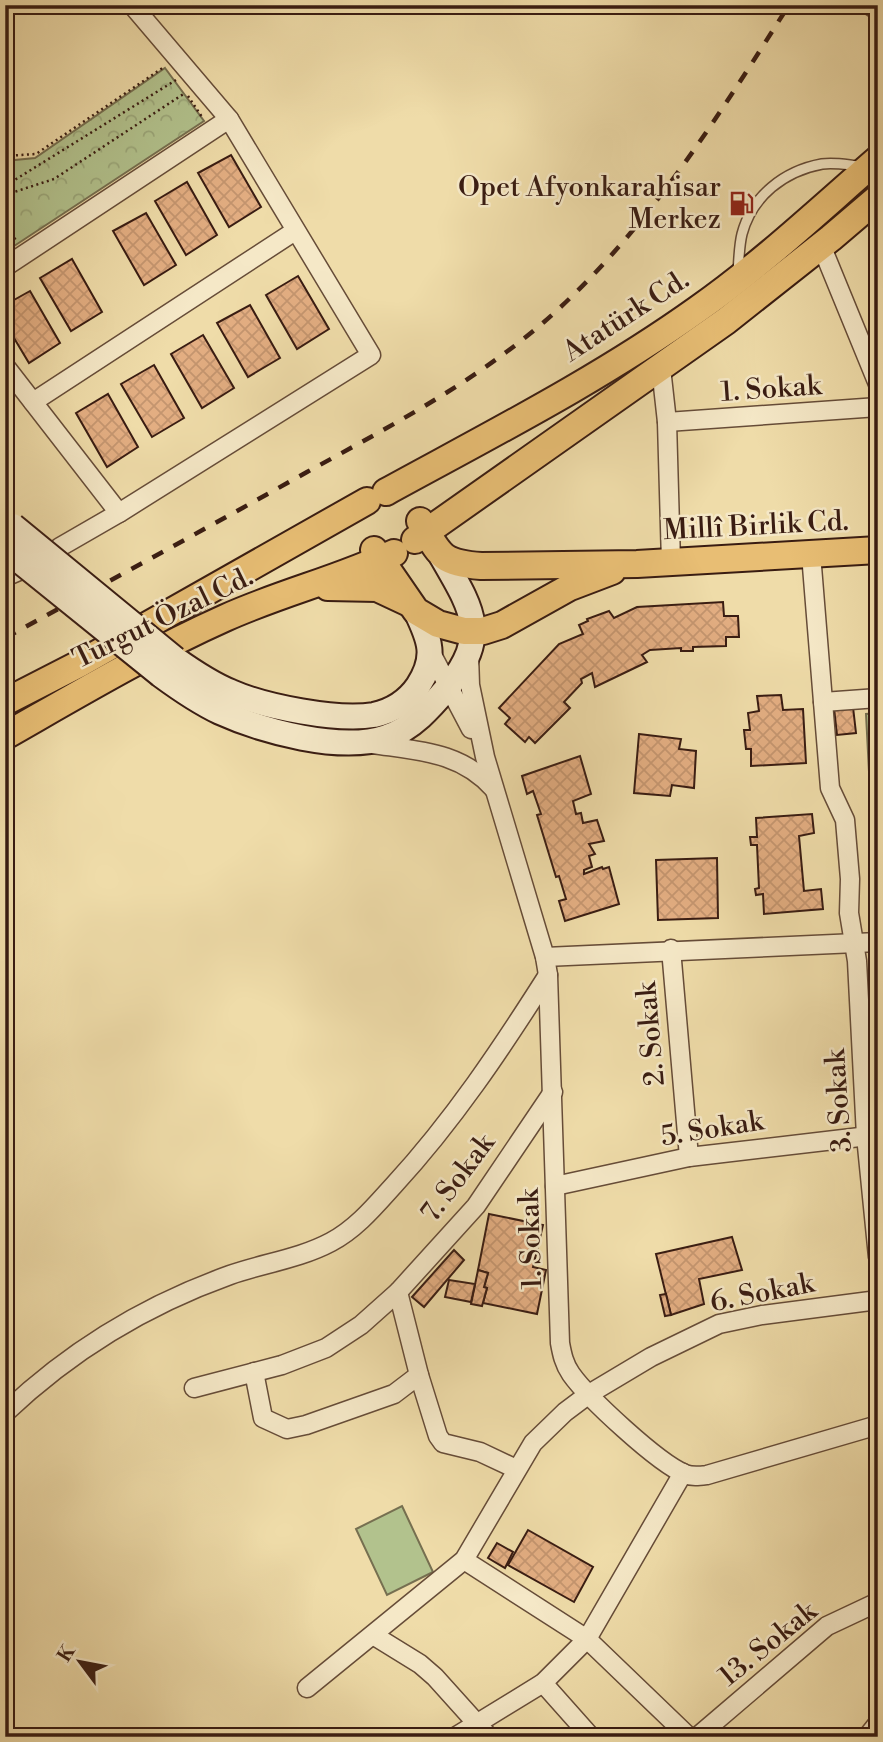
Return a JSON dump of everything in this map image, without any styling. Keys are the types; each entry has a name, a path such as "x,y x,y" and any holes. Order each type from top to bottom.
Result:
{"main road":[{"name":"Atatürk Cd.","path":"376,496 536,410 648,344 737,278 873,163"},
{"path":"402,543 726,321 878,198"},
{"path":"8,530 168,667 200,702 237,719 288,734 359,743 386,738 409,726 430,707 448,680 472,642 472,616 442,557 402,543 362,539 358,530 360,509 376,496 406,496 418,512 402,543 412,607 424,628 430,651 427,669 448,680"},
{"name":"Turgut Özal Cd.","path":"5,702 79,664 376,496"},
{"name":"Turgut Özal Cd.","path":"5,736 189,635 250,607 305,588 402,543"},
{"name":"Millî Birlik Cd.","path":"442,557 481,566 638,564 878,550"},
{"name":"Millî Birlik Cd.","path":"472,642 570,587 638,564"},
{"path":"305,588 365,586 388,592 472,642"},
{"path":"168,667 253,700 285,708 360,716 386,711 448,680"}],"street":[{"path":"5,578 42,561 60,547 371,355 229,119 132,5"},
{"path":"5,267 229,119"},
{"path":"33,402 295,231"},
{"path":"821,245 878,384"},
{"path":"5,366 119,513"},
{"path":"661,368 667,422 671,562"},
{"name":"1. Sokak","path":"667,422 878,407"},
{"name":"3. Sokak","path":"811,554 830,788 845,820 850,879 849,914 855,942 872,1135 878,1257"},
{"name":"1. Sokak","path":"448,680 485,757 545,957 553,1092 560,1343 565,1365 589,1394 643,1444 683,1474"},
{"path":"823,702 878,698"},
{"path":"359,743 424,752 451,759 477,772 496,791"},
{"path":"545,957 671,949 878,942"},
{"name":"2. Sokak","path":"671,949 689,1157"},
{"path":"5,1413 37,1383 92,1343 138,1315 232,1275 299,1257 333,1241 364,1218 412,1166 464,1100 494,1060 548,975"},
{"name":"7. Sokak","path":"194,1388 282,1365 326,1348 361,1325 398,1292 476,1206 553,1092"},
{"name":"5. Sokak","path":"555,1186 689,1157 872,1135"},
{"path":"398,1292 438,1436 443,1443 480,1452 516,1469"},
{"name":"6. Sokak","path":"464,1560 516,1469 543,1431 589,1394 651,1357 719,1324 762,1315 878,1300"},
{"path":"254,1372 263,1418 288,1429 338,1416 394,1394 419,1375"},
{"path":"456,1737 543,1683 587,1639 683,1474 698,1477 706,1475 878,1424"},
{"path":"307,1688 464,1560 587,1639 690,1737"},
{"name":"13. Sokak","path":"696,1737 827,1626 878,1602"},
{"path":"373,1635 420,1664 478,1722 489,1737"},
{"path":"543,1683 591,1737"},
{"path":"867,1737 878,1723"}],"lane":[{"path":"737,278 741,234 753,207 771,186 793,172 825,163 873,163"}],"path":[{"path":"5,156 36,154 164,66"},
{"path":"173,75 205,121"},
{"path":"5,182 13,181 176,80"},
{"path":"5,195 54,179 185,93"},
{"path":"5,218 19,246"}],"green space":[{"path":"165,68 204,121 5,252 5,161 35,158"},
{"path":"878,713 878,791 870,791 866,714"},
{"path":"402,1506 433,1572 387,1595 356,1529"}],"building":[{"path":"231,155 261,207 229,227 198,173"},
{"path":"187,182 217,235 186,255 155,201"},
{"path":"146,213 176,265 144,285 113,231"},
{"path":"72,259 102,312 71,331 40,278"},
{"path":"298,276 329,329 297,349 266,295"},
{"path":"30,291 60,343 29,363 5,323 5,305"},
{"path":"250,305 280,358 248,377 217,323"},
{"path":"203,335 234,388 202,408 171,354"},
{"path":"154,365 184,418 152,437 121,384"},
{"path":"108,394 138,447 107,467 76,413"},
{"path":"723,602 724,616 738,616 739,637 726,637 726,646 693,647 693,651 681,651 681,648 650,650 642,655 647,662 595,687 592,673 581,679 582,683 564,702 570,708 535,743 529,737 525,742 505,724 510,718 499,708 559,644 583,634 579,625 588,621 587,619 609,611 614,618 637,607"},
{"path":"781,695 783,710 803,709 806,763 751,766 751,749 746,749 744,730 750,730 748,713 759,711 757,696"},
{"path":"853,707 856,733 837,735 834,708"},
{"path":"639,734 681,739 679,749 696,751 694,788 672,785 670,796 634,793"},
{"path":"580,756 591,794 573,801 576,814 581,813 583,823 597,820 604,841 589,844 595,854 589,856 592,867 584,870 584,874 609,867 619,904 565,921 559,901 566,899 559,876 556,877 537,815 541,814 533,791 527,794 522,776"},
{"path":"812,814 814,833 799,836 804,891 821,889 823,909 764,914 763,894 756,895 755,889 759,888 757,845 751,845 750,837 757,837 756,818"},
{"path":"717,858 718,918 658,920 656,860"},
{"path":"489,1214 543,1225 533,1267 546,1270 537,1314 483,1303 488,1273 478,1270"},
{"path":"732,1237 742,1270 699,1279 704,1304 671,1315 656,1254"},
{"path":"454,1250 464,1260 424,1307 412,1297"},
{"path":"478,1270 488,1273 482,1306 471,1304"},
{"path":"449,1280 475,1284 471,1302 445,1297"},
{"path":"666,1294 671,1315 665,1316 660,1295"},
{"path":"528,1530 593,1567 574,1602 508,1565"},
{"path":"497,1543 513,1552 505,1568 488,1558"}],"railway":[{"path":"5,638 399,421 489,365 517,344 581,287 647,212 707,131 789,5"}],"place":[{"name":"Opet Afyonkarahisar Merkez","path":"741,203"}]}
